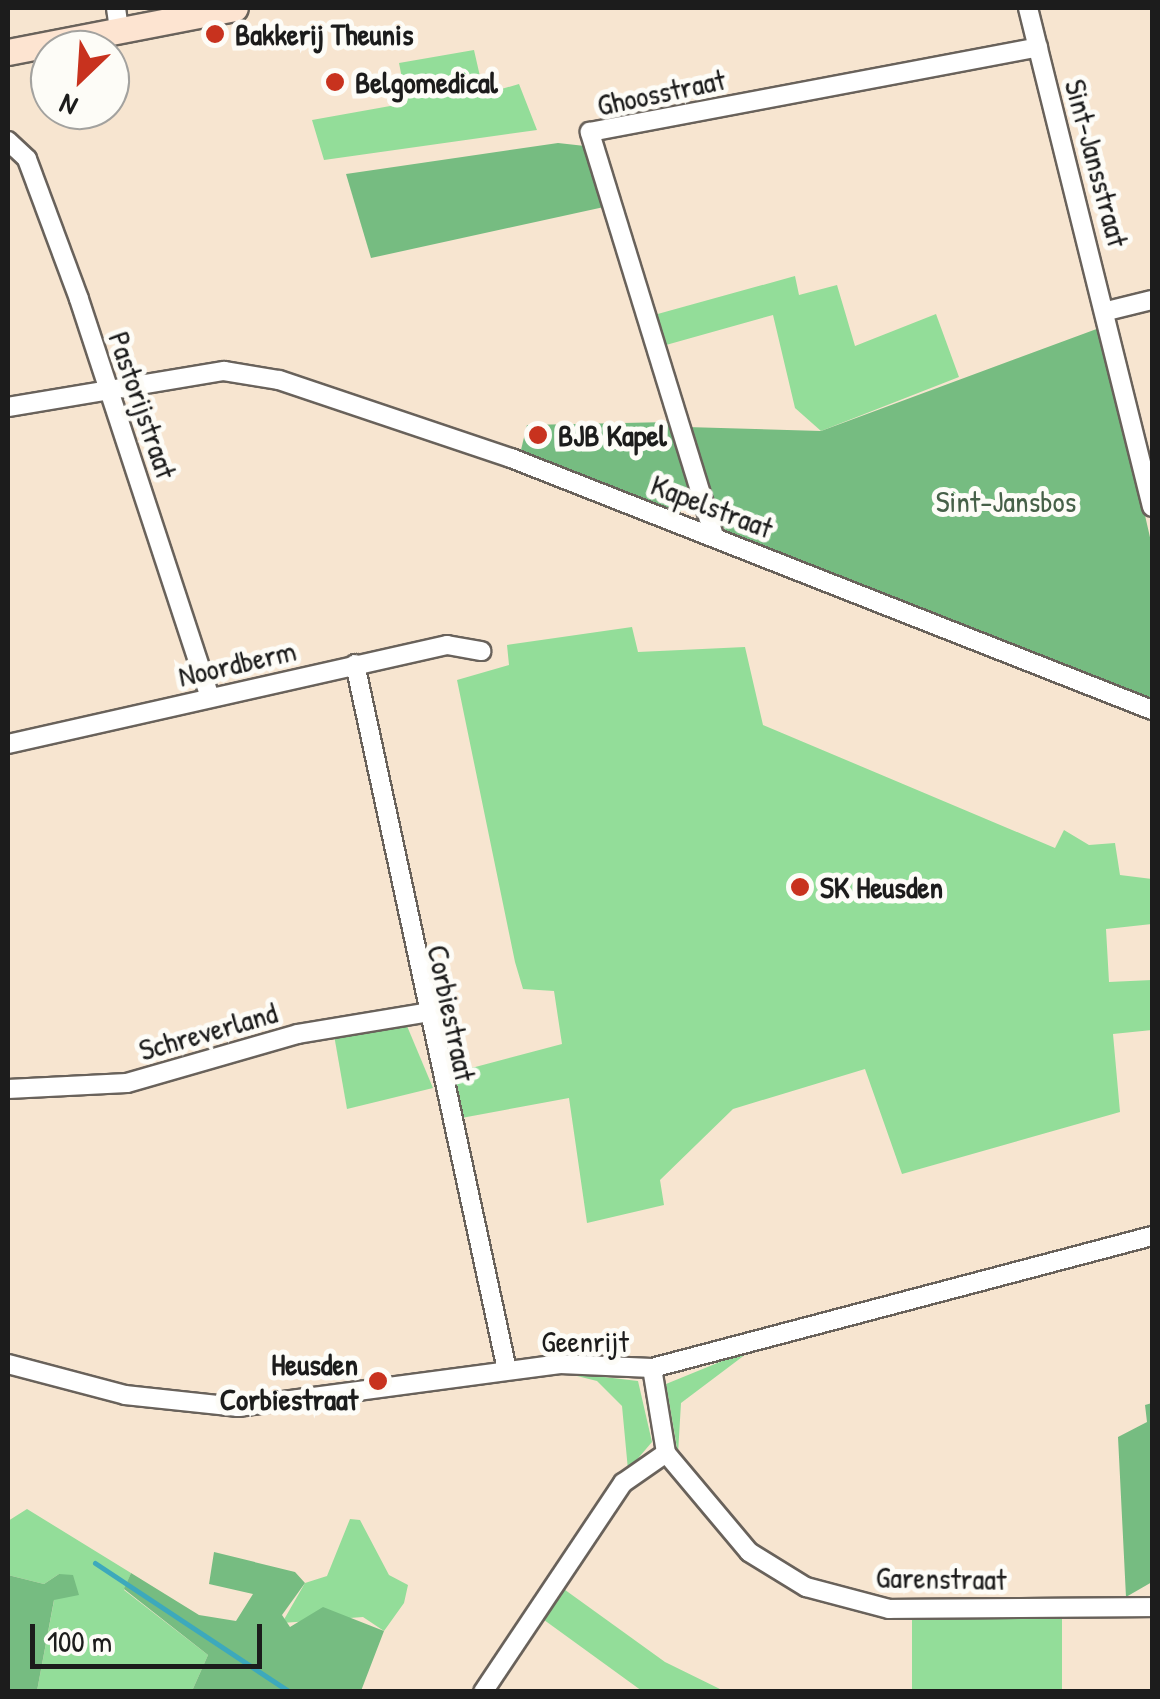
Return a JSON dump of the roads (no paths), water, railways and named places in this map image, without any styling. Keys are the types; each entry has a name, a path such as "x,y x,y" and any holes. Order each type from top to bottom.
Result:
{"main road":[{"path":"8,52 170,8"},
{"path":"121,21 235,8"}],"street":[{"name":"Sint-Jansstraat","path":"1028,8 1108,311 1152,507"},
{"name":"Ghoosstraat","path":"714,536 590,132 1038,47"},
{"name":"Pastorijstraat","path":"8,141 27,159 210,697"},
{"path":"1108,311 1152,300"},
{"name":"Kapelstraat","path":"8,407 105,385 224,371 278,380 714,536 1152,710"},
{"name":"Noordberm","path":"8,744 448,645 481,651"},
{"name":"Corbiestraat","path":"355,664 423,1013 507,1370"},
{"name":"Schreverland","path":"8,1090 127,1083 298,1034 423,1013"},
{"name":"Geenrijt","path":"8,1364 126,1396 238,1407 507,1370 652,1368 1152,1236"},
{"path":"483,1692 624,1483 666,1453 652,1368"},
{"name":"Garenstraat","path":"666,1453 749,1552 846,1602 1152,1607"}],"waterway":[{"path":"95,1563 290,1692"}],"place":[{"name":"Bakkerij Theunis","path":"215,34"},
{"name":"Belgomedical","path":"335,82"},
{"name":"BJB Kapel","path":"538,435"},
{"name":"SK Heusden","path":"800,887"},
{"name":"Heusden Corbiestraat","path":"378,1381"}],"park label":[{"name":"Sint-Jansbos","path":"1006,501"}]}
